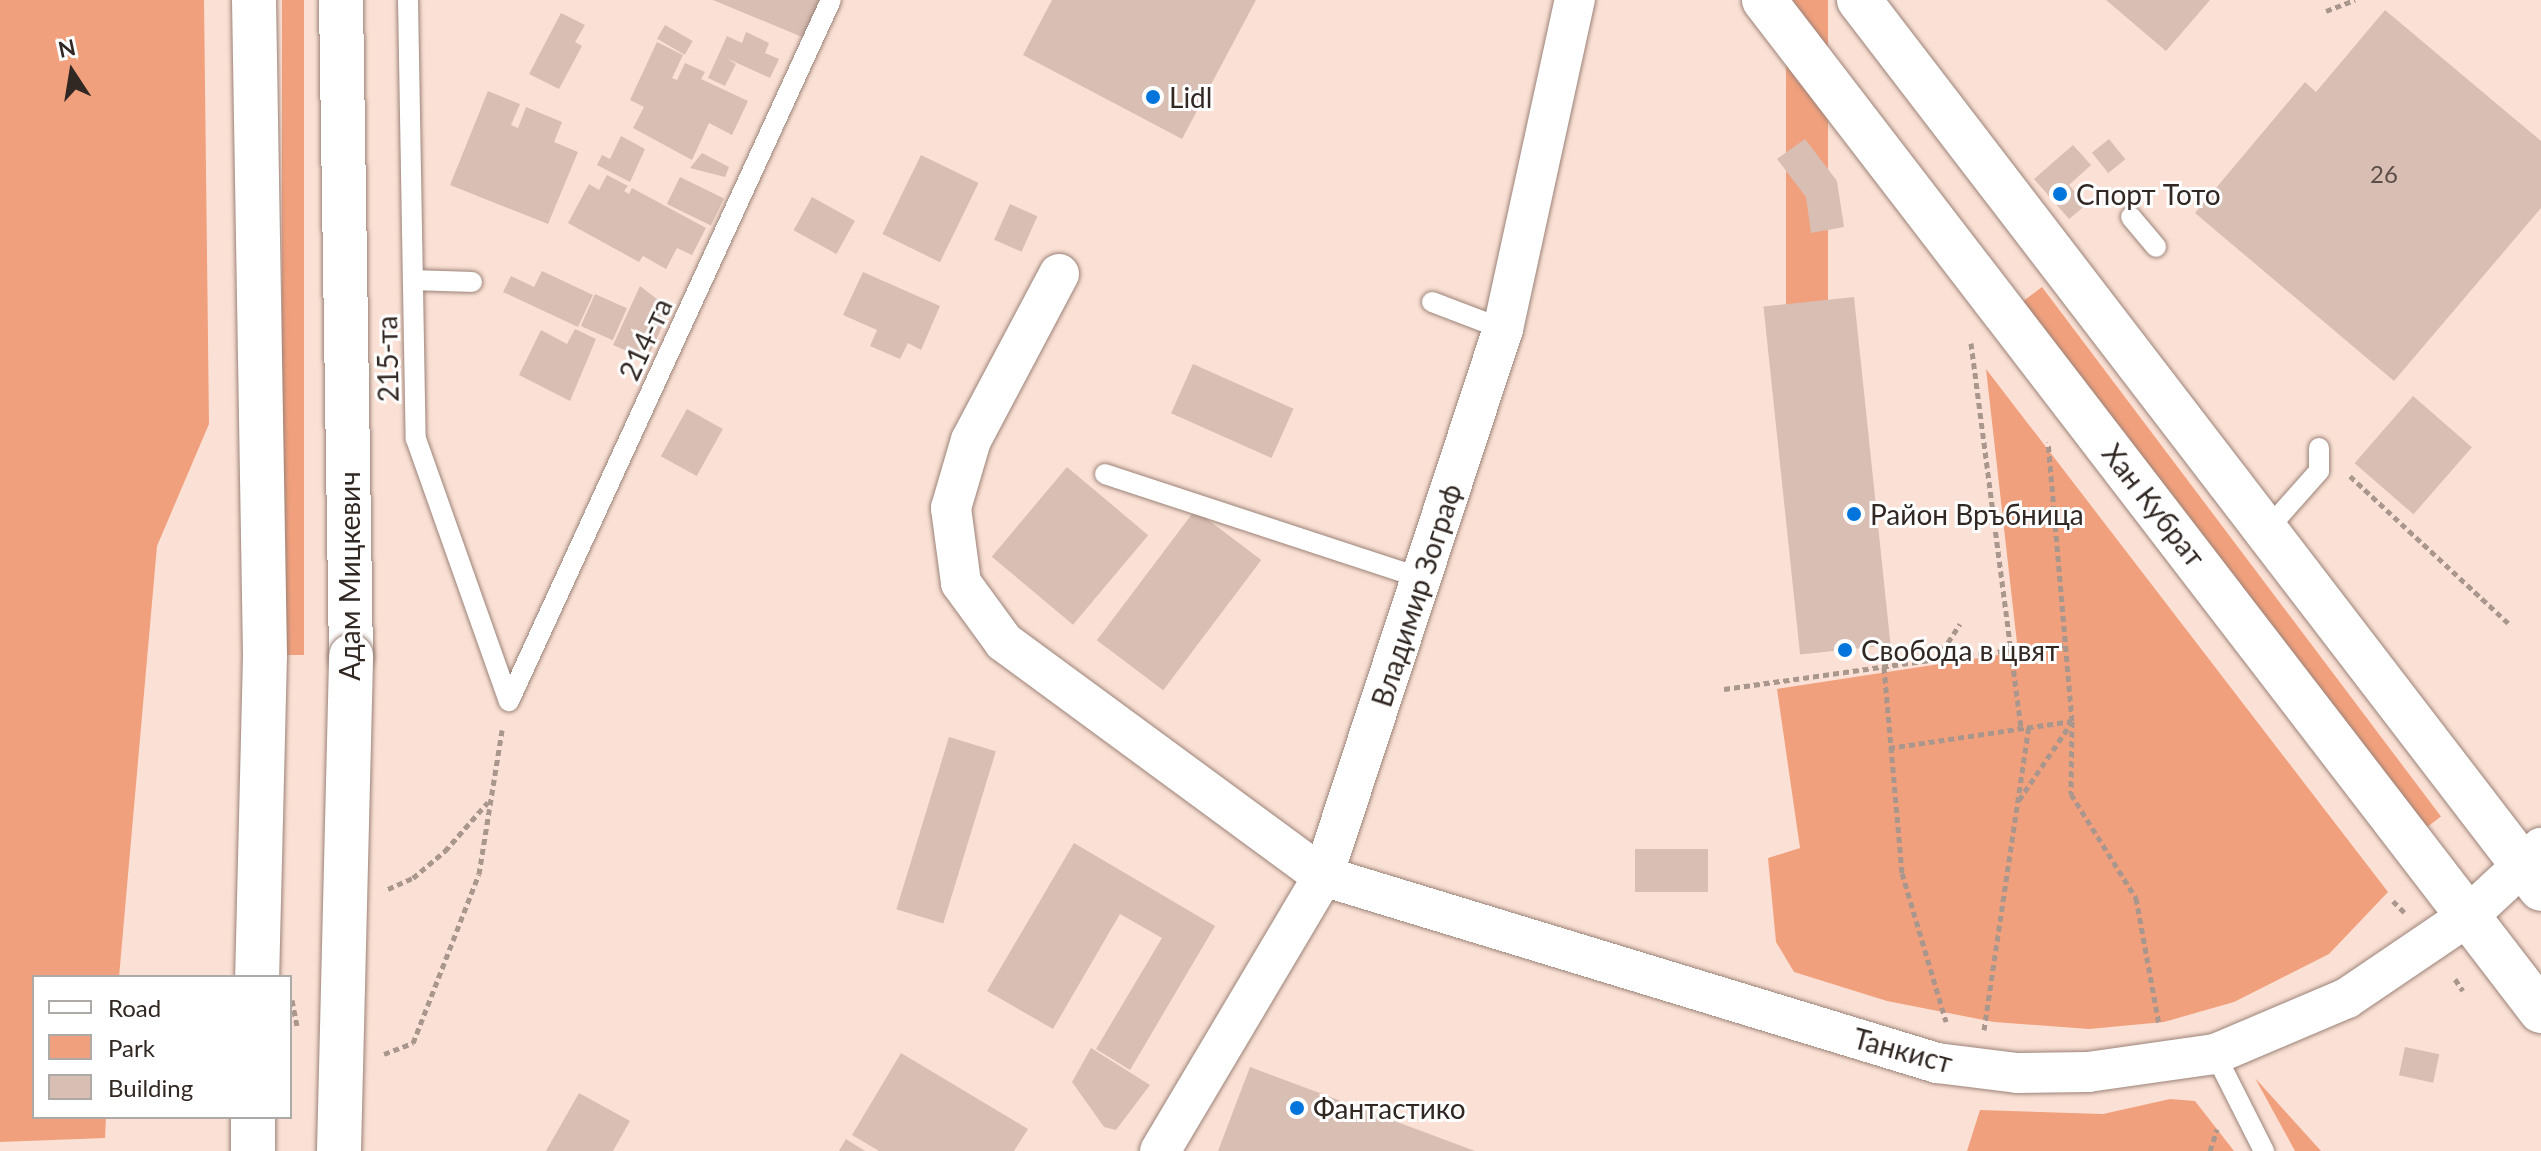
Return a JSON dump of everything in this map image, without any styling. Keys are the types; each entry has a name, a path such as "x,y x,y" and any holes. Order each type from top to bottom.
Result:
{"street":[{"path":"254,0 265,655 257,975"},
{"name":"Адам Мицкевич","path":"339,1151 351,656 341,0"},
{"name":"Владимир Зограф","path":"1160,1151 1323,876 1503,329 1575,0"},
{"name":"Хан Кубрат","path":"1764,0 2541,1011"},
{"path":"1859,0 2264,533 2535,868"},
{"name":"Танкист","path":"1059,274 971,440 951,508 961,583 1004,642 1323,876 1937,1063 1978,1044 2088,1072 2215,1054 2347,998 2535,868"},
{"path":"253,1119 253,1151"}],"lane":[{"name":"215-та","path":"408,0 413,280 421,463 509,701"},
{"name":"214-та","path":"509,701 831,0"},
{"path":"2131,217 2156,247"},
{"path":"413,280 472,282"},
{"path":"1432,302 1503,329"},
{"path":"2264,533 2319,471 2319,448"},
{"path":"1105,474 1421,578"},
{"path":"2215,1054 2264,1151"}],"path":[{"path":"2326,11 2338,3 2355,0"},
{"path":"1970,331 2021,728"},
{"path":"2048,433 2072,721 2071,794 2136,898 2166,1062"},
{"path":"2319,448 2509,624"},
{"path":"1937,659 1960,624"},
{"path":"1724,689 2012,649 2064,645"},
{"path":"1884,667 1902,873 1947,1028"},
{"path":"375,1057 413,1043 479,874 491,778 509,701"},
{"path":"1889,748 2072,721"},
{"path":"2018,802 2072,721"},
{"path":"1978,1044 2029,727"},
{"path":"2393,901 2405,913"},
{"path":"2455,979 2463,991"}],"green space":[{"path":"0,0 204,0 209,424 157,546 119,975 32,975 32,1119 106,1119 105,1138 0,1142"},
{"path":"282,0 304,0 304,655 282,655"},
{"path":"1786,0 1828,0 1828,355 1786,355"},
{"path":"2042,287 2441,816 2420,832 2021,303"},
{"path":"1986,369 2388,892 2329,954 2234,1002 2164,1022 2089,1029 1994,1022 1887,1001 1794,972 1776,942 1768,858 1800,848 1777,689 2018,652"},
{"path":"2255,1078 2321,1151 2295,1151"},
{"path":"2170,1099 2195,1101 2234,1151 1967,1151 1980,1110 2103,1114"}],"building":[{"path":"713,0 824,0 807,39"},
{"name":"Lidl","path":"1052,0 1256,0 1182,139 1023,55"},
{"path":"2106,0 2210,0 2166,51"},
{"path":"2385,10 2541,141 2541,208 2394,381 2195,213 2305,82 2316,92"},
{"path":"561,13 585,25 575,42 582,46 559,89 529,74"},
{"path":"665,25 693,41 685,55 657,39"},
{"path":"746,32 769,43 765,53 779,59 770,78 726,58 736,64 725,86 708,78 727,36 742,43"},
{"path":"657,42 683,55 672,78 677,80 685,63 705,72 701,79 748,101 732,135 709,123 692,160 633,128 644,107 630,100"},
{"path":"488,91 520,104 511,125 518,128 526,107 562,122 554,142 578,152 548,224 450,185"},
{"path":"621,136 645,149 630,182 597,165 602,155 610,159"},
{"path":"1805,139 1837,181 1844,227 1811,233 1806,197 1777,159"},
{"path":"2109,139 2125,159 2108,173 2092,153"},
{"path":"2073,145 2091,165 2069,185 2086,205 2069,219 2034,179"},
{"path":"702,153 729,167 725,177 690,168"},
{"path":"921,155 979,183 940,262 882,234"},
{"path":"607,175 628,186 624,191 629,194 632,188 706,228 692,255 677,248 666,269 643,256 639,262 568,223 589,184 599,190"},
{"path":"680,177 724,198 711,225 667,204"},
{"path":"812,197 855,221 836,254 794,230"},
{"path":"1010,204 1037,216 1022,252 994,240"},
{"path":"542,271 593,295 578,327 503,292 511,276 534,287"},
{"path":"863,272 940,306 921,350 908,343 900,359 870,346 877,330 843,315"},
{"path":"640,286 670,309 647,360 613,345"},
{"path":"595,294 627,308 613,340 581,326"},
{"path":"1854,297 1891,645 1800,655 1763,307"},
{"path":"575,329 596,339 570,401 519,375 541,330 567,344"},
{"path":"1193,364 1293,409 1272,458 1171,413"},
{"path":"2413,396 2472,447 2413,514 2355,463"},
{"path":"687,409 723,429 697,476 661,456"},
{"path":"1067,467 1148,535 1073,625 992,557"},
{"path":"1195,510 1261,560 1163,690 1097,640"},
{"path":"949,737 996,751 943,923 896,909"},
{"path":"1074,843 1215,926 1130,1070 1096,1049 1162,938 1120,914 1053,1029 987,991"},
{"path":"1635,849 1708,849 1708,892 1635,892"},
{"path":"2405,1047 2439,1054 2433,1083 2399,1075"},
{"path":"1091,1048 1150,1085 1116,1130 1104,1127 1072,1082"},
{"path":"901,1053 1028,1129 1014,1151 879,1151 852,1135"},
{"name":"Фантастико","path":"1250,1067 1475,1151 1218,1151"},
{"path":"579,1093 630,1121 613,1151 546,1151"},
{"path":"846,1139 865,1151 839,1151"}],"place":[{"name":"Lidl","path":"1153,97"},
{"name":"Спорт Тото","path":"2060,194"},
{"name":"Район Връбница","path":"1854,514"},
{"name":"Свобода в цвят","path":"1845,650"},
{"name":"Фантастико","path":"1297,1108"}]}
